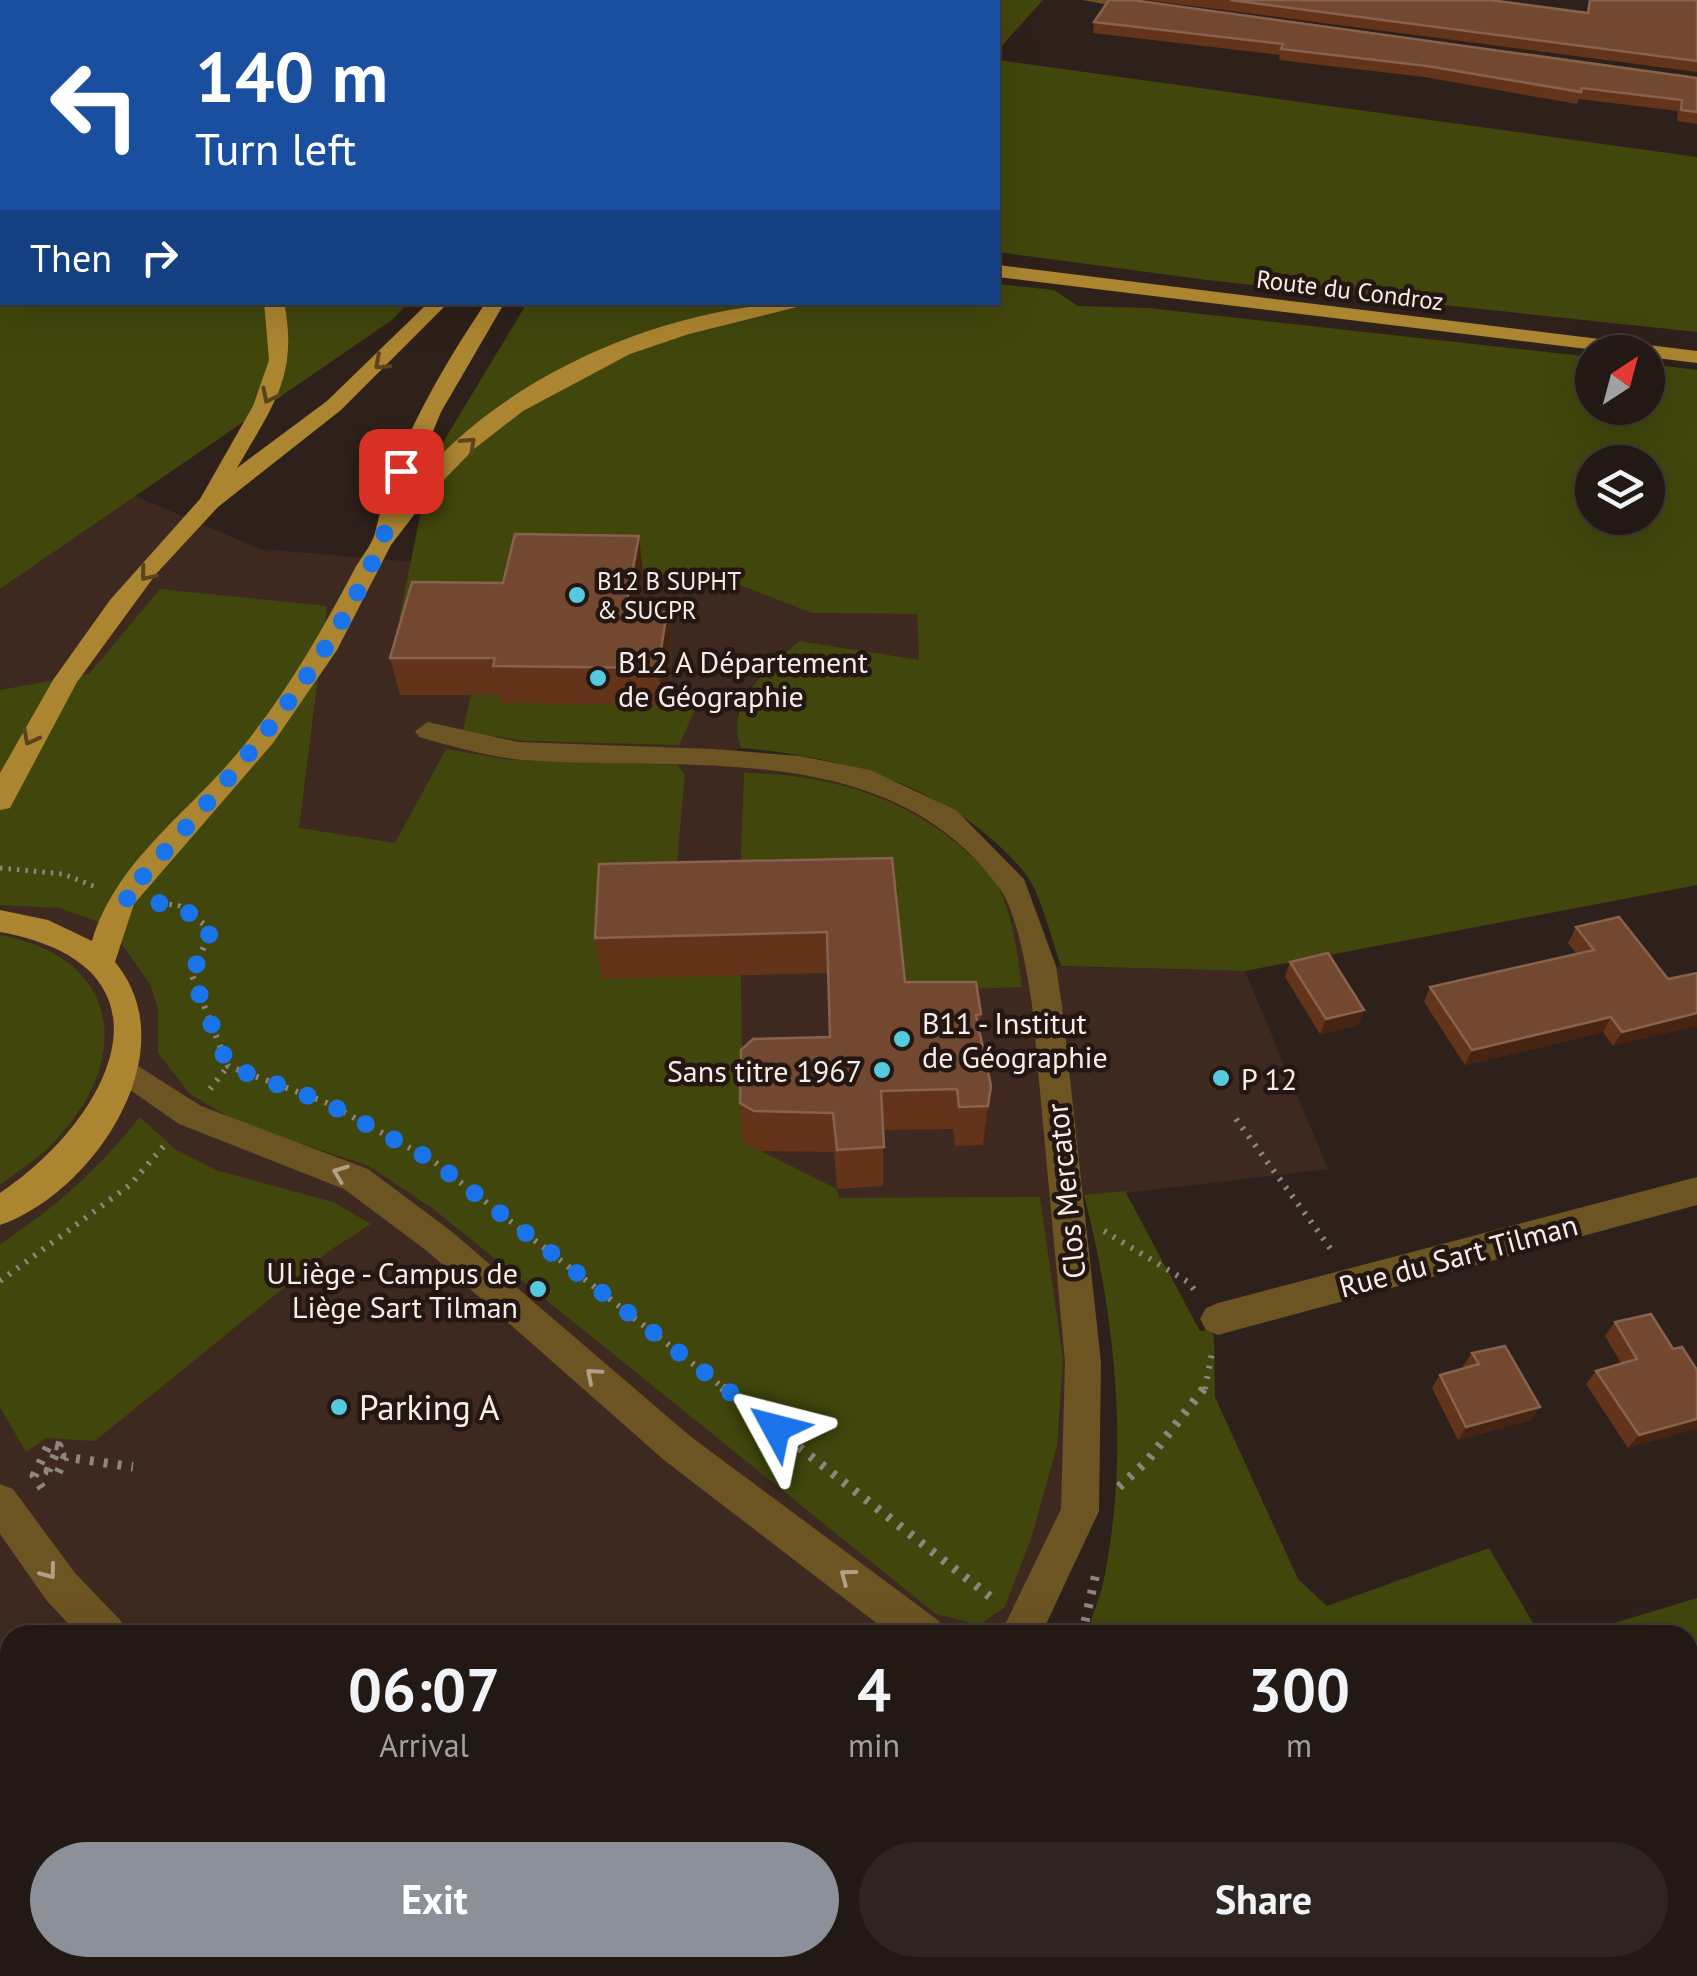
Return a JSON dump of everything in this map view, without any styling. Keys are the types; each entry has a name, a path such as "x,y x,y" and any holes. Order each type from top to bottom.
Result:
{"main road":[{"name":"Route du Condroz","path":"1000,262 1697,342"},
{"name":"Route du Condroz","path":"1000,271 1697,357"},
{"path":"1000,291 1203,298"},
{"path":"211,500 226,462 260,414 278,378 284,334 275,305"},
{"path":"0,800 29,737 65,677 211,500 318,419 406,340 437,305"},
{"path":"381,543 401,471 440,385 494,305"},
{"path":"101,961 124,898 253,752 324,651 381,543 447,464 491,422 542,386 587,362 680,329 794,305"},
{"path":"0,921 26,924 68,938 101,961 122,991 130,1028 124,1069 105,1111 74,1153 31,1191 0,1210"}],"street":[{"path":"1095,0 1170,11"},
{"name":"Clos Mercator","path":"428,731 518,751 800,764 861,776 946,817 1014,886 1041,966 1083,1362 1080,1512 1025,1625"},
{"path":"124,1069 190,1115 356,1179 439,1241 677,1448 912,1625"},
{"name":"Rue du Sart Tilman","path":"1218,1320 1697,1191"},
{"path":"0,1502 60,1587 97,1625"}],"path":[{"path":"0,868 63,874 124,898 180,906 211,930 192,975 228,1066 327,1103 432,1160 1017,1625"},
{"path":"0,1281 130,1185 228,1066"},
{"path":"1236,1120 1356,1282"},
{"path":"1068,1216 1091,1223 1188,1282 1218,1320 1205,1389 1148,1460 1113,1493 1080,1512"},
{"path":"53,1504 34,1476 49,1444 60,1446 48,1471 58,1472 65,1457 134,1467"}],"shaded area":[{"name":"ULiège - Campus de Liège Sart Tilman","path":"135,496 260,549 522,571 643,573 734,583 812,613 917,614 920,660 751,687 737,711 741,748 716,757 800,765 946,817 1014,886 1041,966 1245,971 1328,1169 1067,1200 1080,1511 1025,1625 0,1625 0,589"}],"green space":[{"path":"1000,0 1043,0 1000,48"},
{"path":"1000,60 1697,157 1697,332 1207,280 1000,252"},
{"path":"1000,284 1054,290 1078,306 1148,308 1575,355 1575,425 1665,425 1665,366 1697,370 1697,885 1245,971 1061,966 1030,880 996,843 965,818 931,798 858,769 781,752 741,748 737,731 743,701 762,675 799,641 919,660 917,614 812,613 734,583 643,573 522,571 662,705 664,693 702,695 679,745 525,741 463,731 487,620 399,619 431,462 526,305 1000,305"},
{"path":"0,305 406,305 392,320 0,589"},
{"path":"160,589 327,606 299,828 395,843 446,749 512,760 677,765 685,775 673,905 741,976 743,1142 837,1189 839,1198 1040,1197 1063,1360 1057,1446 1032,1536 1005,1607 979,1625 936,1614 432,1208 369,1166 239,1123 190,1094 158,1053 158,1008 150,984 109,926 60,908 0,905 0,690 89,674"},
{"path":"744,773 806,778 865,792 920,817 946,835 996,882 1010,920 1022,987 896,991 891,900 899,890 881,876 739,904"},
{"path":"0,935 40,947 71,965 91,988 102,1015 104,1045 97,1077 80,1109 49,1147 0,1185"},
{"path":"140,1117 175,1149 216,1170 333,1202 371,1224 329,1251 95,1441 46,1438 26,1452 0,1407 0,1244 75,1186"},
{"path":"1125,1191 1200,1331 1211,1330 1215,1397 1298,1579 1327,1606 1489,1548 1534,1625 1090,1625 1103,1584 1111,1535 1117,1437 1111,1339 1084,1195"},
{"path":"1697,1598 1697,1625 1608,1625"}],"building":[{"path":"1109,0 1132,0 1697,78 1697,112 1681,110 1682,100 1582,88 1581,92 1427,66 1281,49 1283,44 1094,22"},
{"path":"1230,0 1490,0 1588,13 1590,0 1697,0 1697,61"},
{"path":"515,534 639,536 625,612 667,612 658,668 493,666 495,658 390,658 412,582 503,583"},
{"path":"892,858 905,982 976,982 981,1014 976,1015 991,1086 988,1106 959,1107 957,1089 881,1091 884,1147 837,1150 833,1113 754,1111 740,1103 741,1050 753,1039 830,1037 827,932 595,938 599,864"},
{"path":"1619,917 1668,979 1697,973 1697,1013 1622,1032 1611,1017 1472,1050 1430,987 1594,950 1576,927"},
{"path":"1328,953 1364,1010 1326,1019 1290,962"},
{"path":"1651,1314 1673,1349 1682,1347 1697,1370 1697,1419 1639,1435 1596,1371 1637,1359 1615,1322"},
{"path":"1505,1346 1540,1407 1466,1427 1440,1375 1479,1364 1472,1353"}],"place":[{"name":"B12 B SUPHT & SUCPR","path":"577,595"},
{"name":"B12 A Département de Géographie","path":"598,678"},
{"name":"B11 - Institut de Géographie","path":"902,1039"},
{"name":"Sans titre 1967","path":"882,1070"},
{"name":"P 12","path":"1221,1078"},
{"name":"ULiège - Campus de Liège Sart Tilman","path":"538,1289"},
{"name":"Parking A","path":"339,1407"}],"route":[{"path":"401,471 381,543 324,651 253,752 124,898 180,906 211,930 192,975 228,1066 327,1103 432,1160 776,1428"}]}
